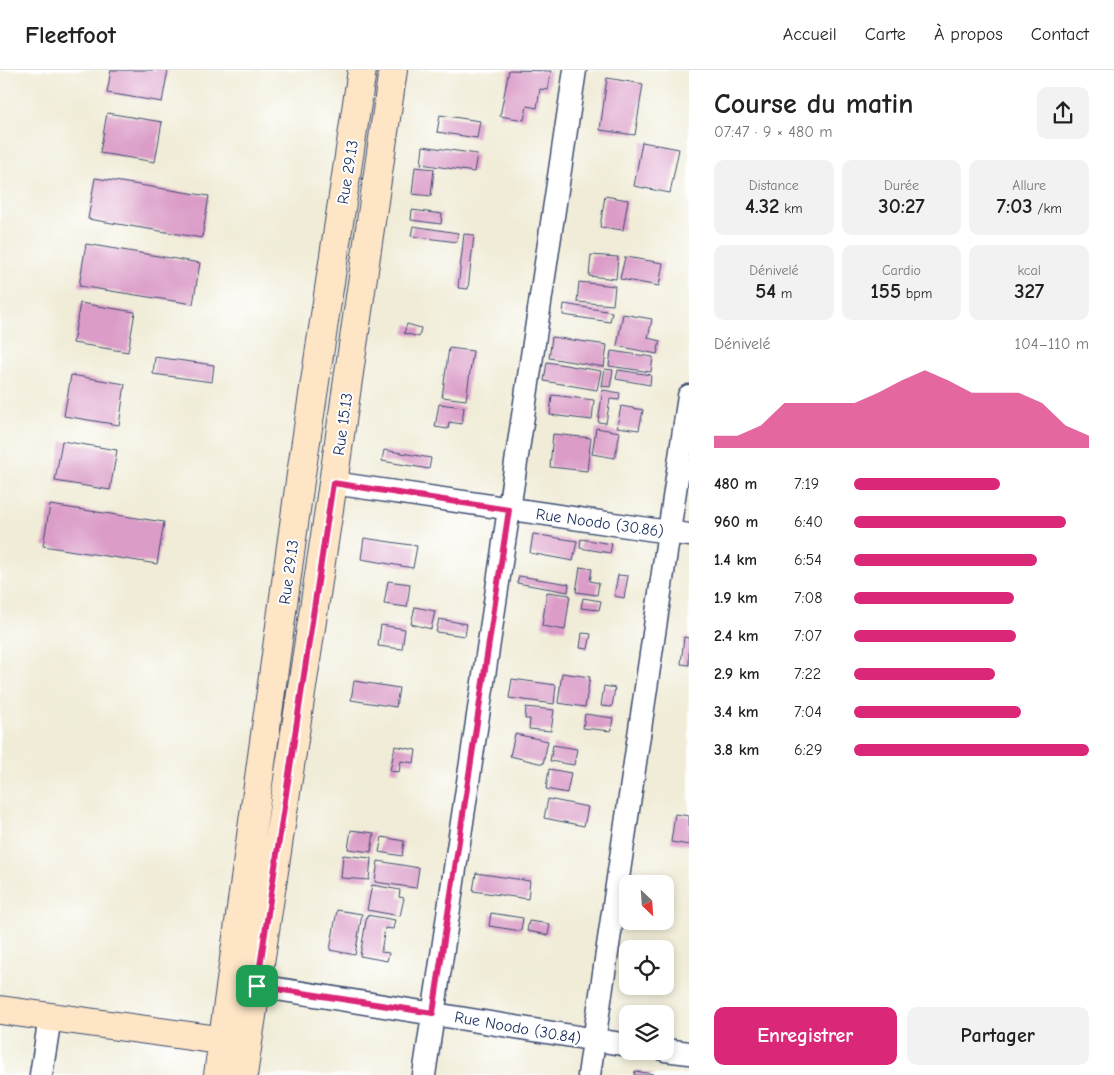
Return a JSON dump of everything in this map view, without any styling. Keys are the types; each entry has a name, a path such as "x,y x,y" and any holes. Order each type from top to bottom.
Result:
{"main road":[{"name":"Rue 29.13","path":"244,984 300,481 362,70"},
{"name":"Rue 15.13","path":"243,1075 235,1042 333,483 393,70"},
{"path":"0,1010 235,1042 218,1075"}],"street":[{"path":"424,1075 576,70"},
{"path":"589,1075 679,533 689,396"},
{"name":"Rue Noodo (30.86)","path":"333,483 509,510 679,533"},
{"name":"Rue Noodo (30.84)","path":"244,984 619,1044"},
{"path":"41,1075 50,1018"},
{"path":"674,1052 689,1054"}],"building":[{"path":"111,70 168,70 162,102 107,93"},
{"path":"509,70 551,71 548,90 540,89 537,108 527,106 524,120 500,116"},
{"path":"607,78 643,84 635,135 600,130"},
{"path":"107,113 162,122 155,162 100,153"},
{"path":"440,115 480,121 477,138 437,132"},
{"path":"642,142 679,149 670,193 634,186"},
{"path":"423,146 477,154 474,172 421,164"},
{"path":"415,167 434,169 431,196 412,194"},
{"path":"95,178 209,196 202,238 88,219"},
{"path":"605,196 628,200 623,230 600,227"},
{"path":"412,210 442,214 441,224 411,220"},
{"path":"413,226 458,233 457,242 411,236"},
{"path":"464,234 474,235 468,289 458,288"},
{"path":"86,244 200,263 193,304 79,286"},
{"path":"591,255 618,257 616,279 589,276"},
{"path":"625,257 663,263 659,286 620,279"},
{"path":"579,282 615,286 613,305 577,302"},
{"path":"80,303 135,312 128,352 73,343"},
{"path":"564,304 612,312 610,322 563,315"},
{"path":"623,314 652,319 648,338 660,341 657,354 617,346"},
{"path":"407,324 421,328 419,337 404,333"},
{"path":"552,337 607,345 604,367 549,358"},
{"path":"449,348 473,351 466,400 442,397"},
{"path":"611,351 653,357 651,372 609,366"},
{"path":"155,357 214,365 212,382 153,374"},
{"path":"547,362 601,371 597,390 544,381"},
{"path":"605,369 613,370 610,387 602,386"},
{"path":"618,370 651,375 650,385 616,379"},
{"path":"71,375 125,384 119,425 64,416"},
{"path":"603,390 620,393 619,400 610,399 606,423 598,422"},
{"path":"552,395 594,400 592,420 550,415"},
{"path":"439,404 464,407 462,424 449,422 448,429 435,427"},
{"path":"621,406 643,410 639,430 617,427"},
{"path":"596,428 620,432 615,458 592,454"},
{"path":"553,434 591,438 587,471 550,467"},
{"path":"62,441 117,450 110,490 55,481"},
{"path":"384,450 431,458 429,469 382,461"},
{"path":"50,505 164,522 157,564 43,546"},
{"path":"533,534 577,541 573,561 530,553"},
{"path":"364,538 417,546 413,568 361,559"},
{"path":"581,539 612,544 610,553 580,548"},
{"path":"580,567 592,569 590,581 599,583 597,595 576,592"},
{"path":"618,575 628,576 624,598 614,596"},
{"path":"519,576 569,584 568,592 517,583"},
{"path":"388,581 410,584 407,607 384,604"},
{"path":"547,592 570,595 565,630 542,626"},
{"path":"583,598 601,601 599,610 581,608"},
{"path":"415,607 435,611 431,629 411,624"},
{"path":"439,619 467,624 465,636 436,632"},
{"path":"381,625 405,629 402,649 378,646"},
{"path":"582,633 591,634 588,649 580,648"},
{"path":"684,637 689,638 689,665 681,664"},
{"path":"562,673 590,677 585,707 558,703"},
{"path":"512,679 556,685 554,704 509,698"},
{"path":"354,681 399,688 396,707 351,700"},
{"path":"604,686 615,688 612,707 601,706"},
{"path":"526,707 554,710 551,731 529,729 530,719 525,719"},
{"path":"585,714 613,718 611,731 583,728"},
{"path":"515,734 548,741 543,764 510,756"},
{"path":"553,745 577,749 574,765 550,761"},
{"path":"395,746 416,750 414,763 401,761 399,772 390,771"},
{"path":"549,769 571,773 567,793 546,789"},
{"path":"548,799 588,807 584,826 544,818"},
{"path":"675,814 689,816 689,845 671,842"},
{"path":"351,830 374,833 371,852 348,849"},
{"path":"382,837 404,841 402,856 379,852"},
{"path":"343,855 371,858 369,880 341,878"},
{"path":"378,861 419,868 416,888 375,882"},
{"path":"476,873 530,881 528,899 473,891"},
{"path":"372,885 400,890 399,897 404,898 400,916 367,910"},
{"path":"337,910 362,914 355,955 330,950"},
{"path":"491,913 523,918 521,931 489,926"},
{"path":"367,915 395,920 393,929 385,928 381,952 389,953 387,961 360,956"},
{"path":"529,921 550,924 548,935 527,931"},
{"path":"635,1071 653,1074 653,1075 634,1075"}],"route":[{"path":"333,483 509,510 433,1013 257,986 333,483"}]}
